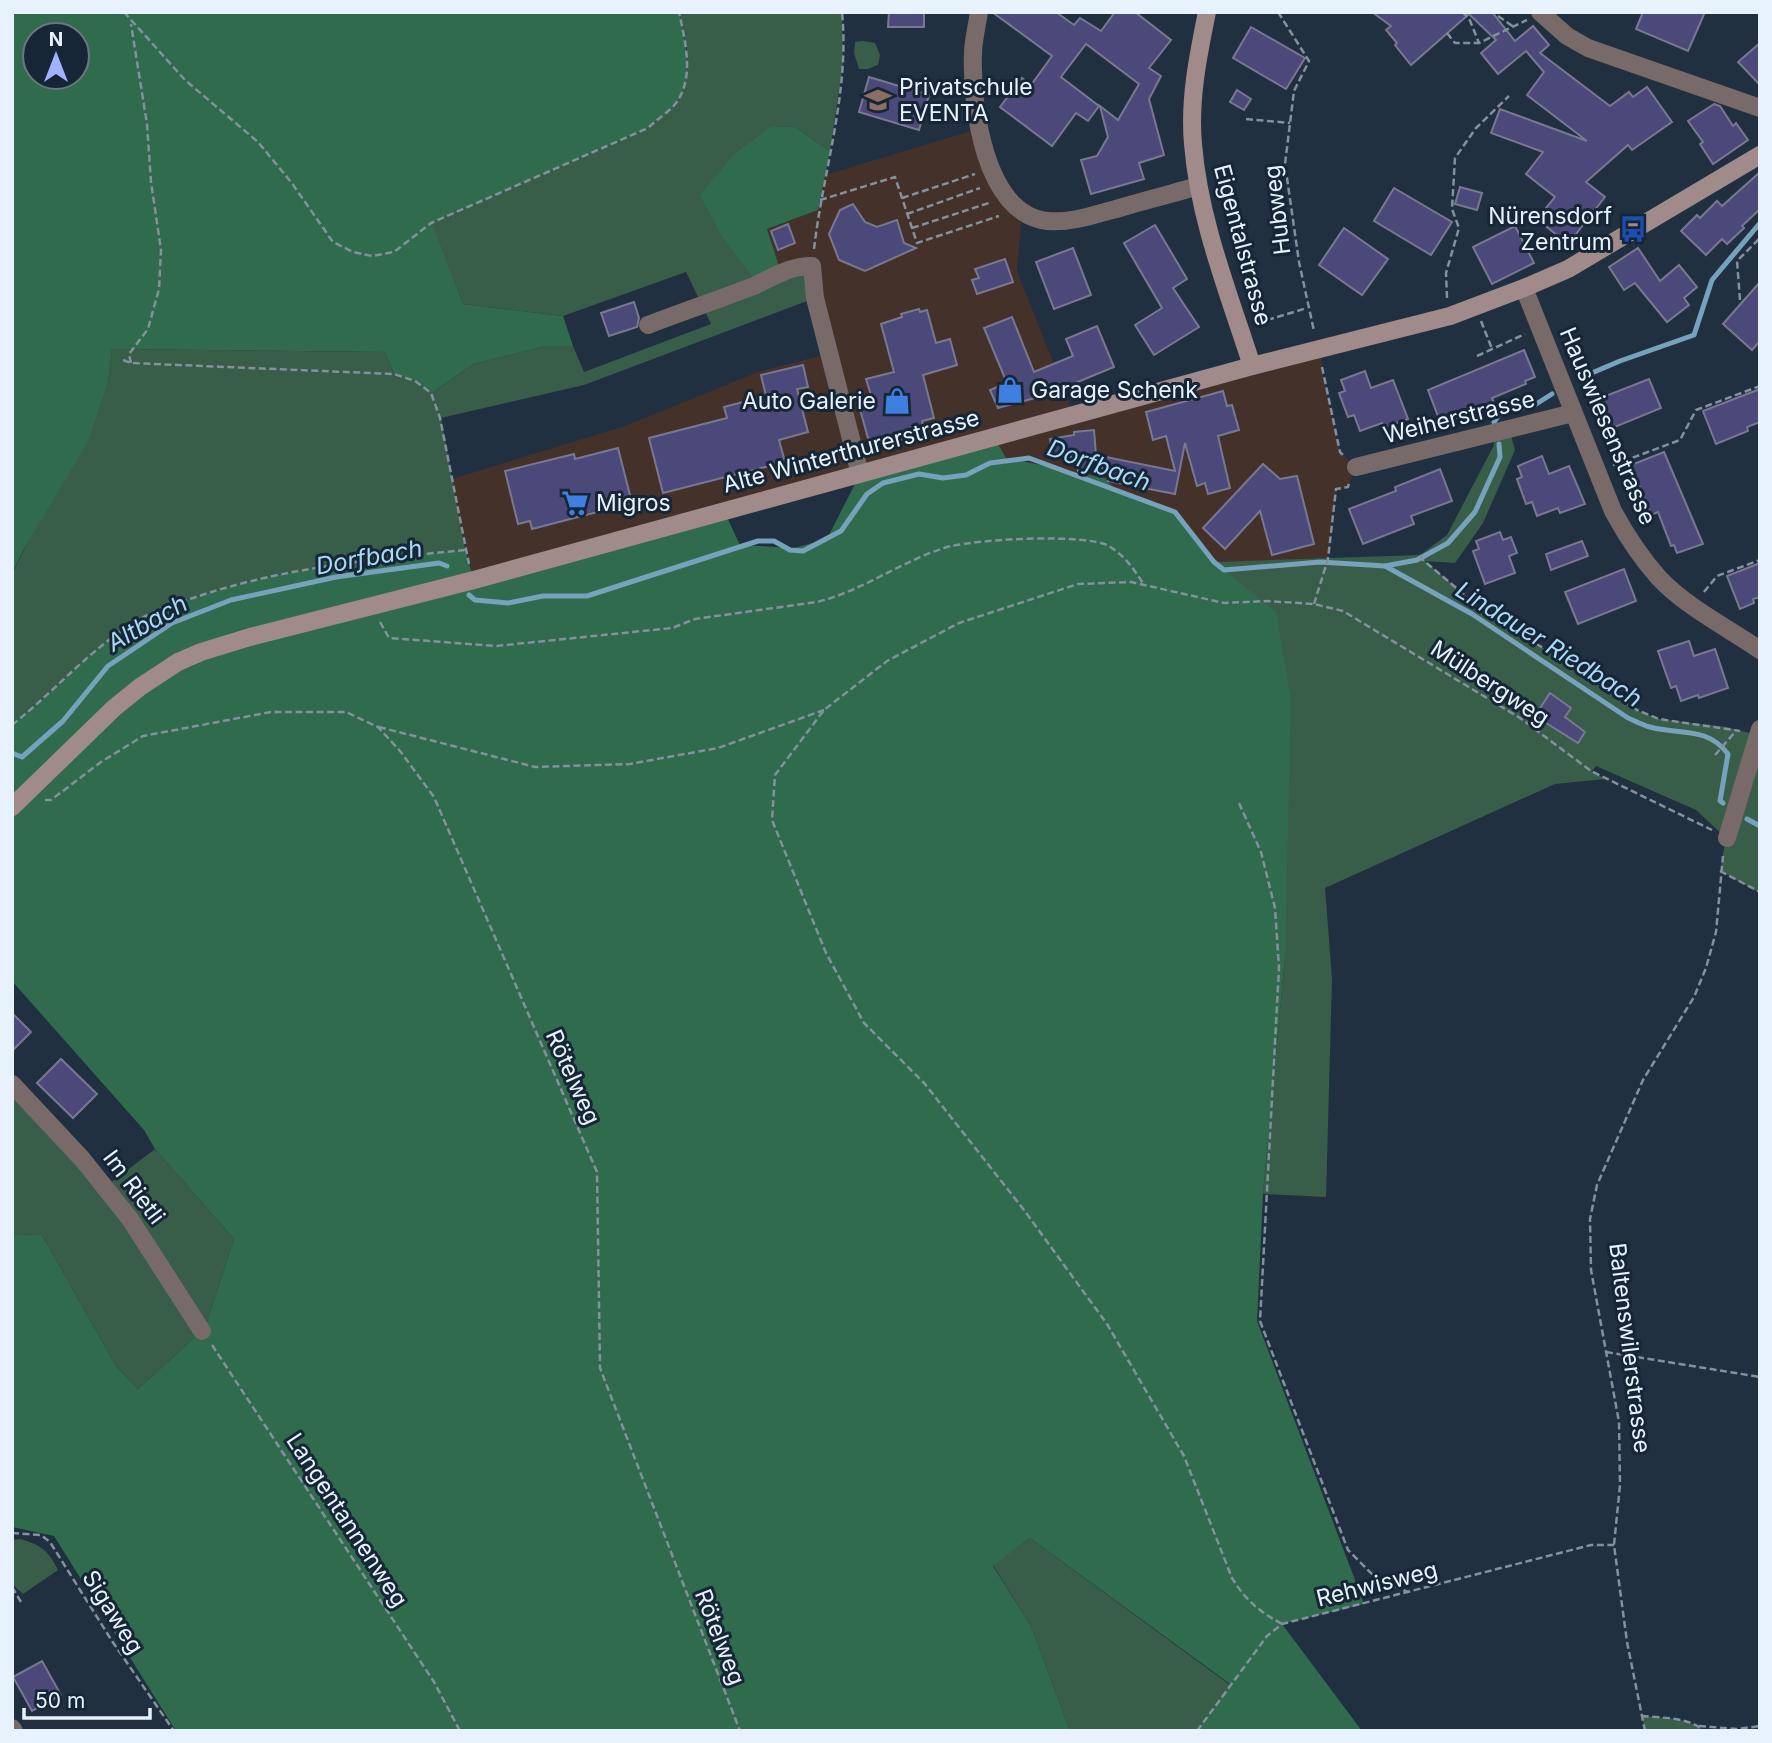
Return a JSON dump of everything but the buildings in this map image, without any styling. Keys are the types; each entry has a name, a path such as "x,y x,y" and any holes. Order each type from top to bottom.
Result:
{"main road":[{"name":"Eigentalstrasse","path":"1207,12 1197,62 1192,143 1198,186 1211,237 1252,366"},
{"name":"Alte Winterthurerstrasse","path":"15,804 114,708 159,673 201,652 250,636 474,580 1252,366 1450,316 1567,269 1760,155"}],"street":[{"path":"979,12 973,51 973,86 1001,188 1022,212 1045,221 1070,221 1198,186"},
{"path":"1534,16 1588,48 1760,108"},
{"path":"648,325 758,284 781,272 799,266 812,266 817,308 860,474"},
{"name":"Hauswiesenstrasse","path":"1524,288 1613,511 1631,544 1660,579 1760,650"},
{"name":"Weiherstrasse","path":"1356,467 1573,414"},
{"path":"1727,838 1758,732"},
{"name":"Im Rietli","path":"12,1084 83,1160 130,1219 202,1331"}],"path":[{"path":"124,12 185,80 258,142 291,182 332,242 353,252 372,256 394,252 431,223 648,128 676,103 686,80 687,49 678,12"},
{"path":"812,266 820,200 836,121 843,64 842,12"},
{"name":"Hubweg","path":"1278,12 1308,61 1294,91 1285,164 1307,308 1314,331"},
{"path":"1462,12 1469,18 1479,43"},
{"path":"1499,16 1514,27"},
{"path":"1447,33 1455,43 1461,45 1479,43 1534,16"},
{"path":"131,20 147,124 151,182 161,250 159,289 148,330 129,354 131,363"},
{"path":"1447,301 1446,273 1459,228 1452,209 1455,158 1476,128 1509,96"},
{"path":"1246,119 1290,123"},
{"path":"820,200 895,177 917,243 1005,214 1001,188"},
{"path":"902,198 1001,188"},
{"path":"907,214 1001,188"},
{"path":"912,229 1001,188"},
{"path":"1740,300 1737,261 1760,238"},
{"path":"1256,324 1307,308"},
{"path":"1480,318 1492,349"},
{"path":"1477,356 1541,327"},
{"path":"123,360 131,363 394,374 415,381 431,393 440,418 465,550 474,580"},
{"path":"1314,604 1328,559 1336,489 1348,486 1356,467 1340,452 1322,373 1322,360"},
{"path":"1597,471 1680,440 1696,410 1760,386"},
{"path":"379,614 381,627 389,638 496,646 671,628 695,619 781,608 836,597 947,547 968,543 1035,540 1077,539 1107,545 1132,565 1144,586"},
{"path":"12,725 93,651 153,611 218,589 280,574 383,558 465,550"},
{"path":"1420,555 1492,618 1576,667 1637,710 1659,719 1758,732"},
{"path":"1693,605 1717,576 1760,560"},
{"name":"Mülbergweg","path":"824,710 887,661 959,623 1078,584 1131,582 1224,603 1267,601 1314,604 1343,611 1429,662 1520,718 1582,766 1727,838"},
{"path":"379,727 535,767 630,764 718,748 824,710"},
{"path":"824,710 775,775 772,820 826,953 864,1023 925,1084 1024,1210 1107,1324 1184,1456 1232,1578 1251,1604 1282,1624 1267,1636 1197,1731"},
{"name":"Rötelweg","path":"15,804 51,800 109,757 143,736 271,712 346,712 379,727 400,751 434,797 597,1172 600,1368 740,1731"},
{"path":"1716,754 1737,730"},
{"path":"1239,803 1261,852 1275,908 1279,968 1260,1321 1348,1550 1376,1578 1408,1592"},
{"name":"Baltenswilerstrasse","path":"1645,1731 1627,1642 1614,1545 1620,1485 1619,1422 1591,1270 1590,1219 1597,1185 1643,1080 1694,998 1706,968 1716,932 1720,871 1760,892"},
{"name":"Langentannenweg","path":"202,1331 434,1682 460,1731"},
{"path":"1606,1352 1760,1377"},
{"name":"Sigaweg","path":"12,1533 41,1535 50,1542 118,1651 174,1731"},
{"name":"Rehwisweg","path":"1282,1624 1591,1545 1614,1545"},
{"path":"12,1587 21,1602"},
{"path":"1642,1716 1674,1719 1699,1726 1737,1729 1760,1726"},
{"path":"1699,1726 1704,1731"}],"shaded area":[{"path":"981,128 985,148 1022,212 1017,271 1074,415 1319,348 1340,452 1356,467 1348,487 1336,490 1328,559 1214,562 1175,512 1115,490 1104,478 1006,458 994,438 474,580 465,550 452,479 625,426 758,372 827,354 815,298 781,272 767,229 818,210 825,175"}],"green space":[{"path":"12,12 679,12 686,47 687,70 682,93 666,113 648,128 432,223 463,304 563,316 573,346 545,346 474,364 431,393 415,381 394,374 385,352 112,349 108,381 88,442 12,573"},
{"path":"679,12 842,12 843,64 830,151 795,127 772,126 758,283 812,266 815,298 584,385 441,418 465,550 362,561 293,572 226,588 162,608 114,637 12,725 12,574 108,381 112,349 385,352 394,374 415,381 431,393 474,364 545,346 573,346 584,372 711,324 686,272 563,316 463,304 431,223 648,128 676,103 687,49"},
{"path":"855,42 875,43 880,55 878,65 868,69 859,69 854,53"},
{"path":"772,126 795,127 830,151 818,210 767,229 781,272 758,284 722,237 700,195 733,155"},
{"path":"1511,436 1515,450 1483,523 1455,563 1425,561 1492,618 1576,667 1637,710 1659,719 1727,727 1757,735 1760,729 1760,893 1720,871 1726,838 1696,810 1596,766 1592,771 1605,779 1555,784 1325,888 1332,979 1326,1197 1263,1194 1285,957 1214,562 1420,555 1447,535 1494,441"},
{"path":"994,437 1006,458 1105,478 1115,490 1175,512 1214,562 1276,612 1291,699 1285,957 1263,1194 1257,1321 1364,1604 1282,1624 1362,1731 1197,1731 1230,1684 1030,1538 993,1566 1031,1626 1070,1731 176,1731 54,1536 12,1527 12,1234 42,1235 116,1366 138,1389 205,1328 234,1239 155,1149 144,1130 12,981 12,725 96,650 133,623 162,608 226,588 328,566 465,550 474,580 724,511 740,545 794,548 827,539 860,474"},
{"path":"12,1096 100,1191 155,1149 234,1239 205,1328 138,1389 116,1366 42,1235 12,1234"},
{"path":"1030,1538 1230,1685 1197,1731 1070,1731 1031,1626 993,1565"},
{"path":"20,1539 43,1549 58,1570 23,1594 12,1584 12,1540"},
{"path":"1642,1716 1683,1721 1704,1731 1645,1731"}],"waterway":[{"name":"Dorfbach","path":"1580,378 1694,335 1712,280 1760,223"},
{"name":"Dorfbach","path":"1494,422 1501,412 1533,406 1552,394"},
{"name":"Dorfbach","path":"469,595 475,600 508,603 543,596 587,596 758,541 774,541 790,550 803,551 841,531 867,494 883,483 919,474 943,478 966,475 990,463 1029,458 1175,512 1214,562 1224,570 1320,562 1385,566 1417,560 1448,543 1475,512 1500,457 1499,444"},
{"name":"Altbach","path":"12,753 22,757 63,721 108,666 172,623 231,600 336,577 439,563 447,566"},
{"name":"Lindauer Riedbach","path":"1385,566 1472,614 1628,718 1650,727 1702,735 1720,745 1728,754 1720,801 1723,803"},
{"name":"Lindauer Riedbach","path":"1747,819 1760,826"}],"place":[{"name":"Privatschule EVENTA","path":"878,100"},
{"name":"Nürensdorf Zentrum","path":"1633,229"},
{"name":"Garage Schenk","path":"1010,390"},
{"name":"Auto Galerie","path":"897,401"},
{"name":"Migros","path":"575,503"}]}
